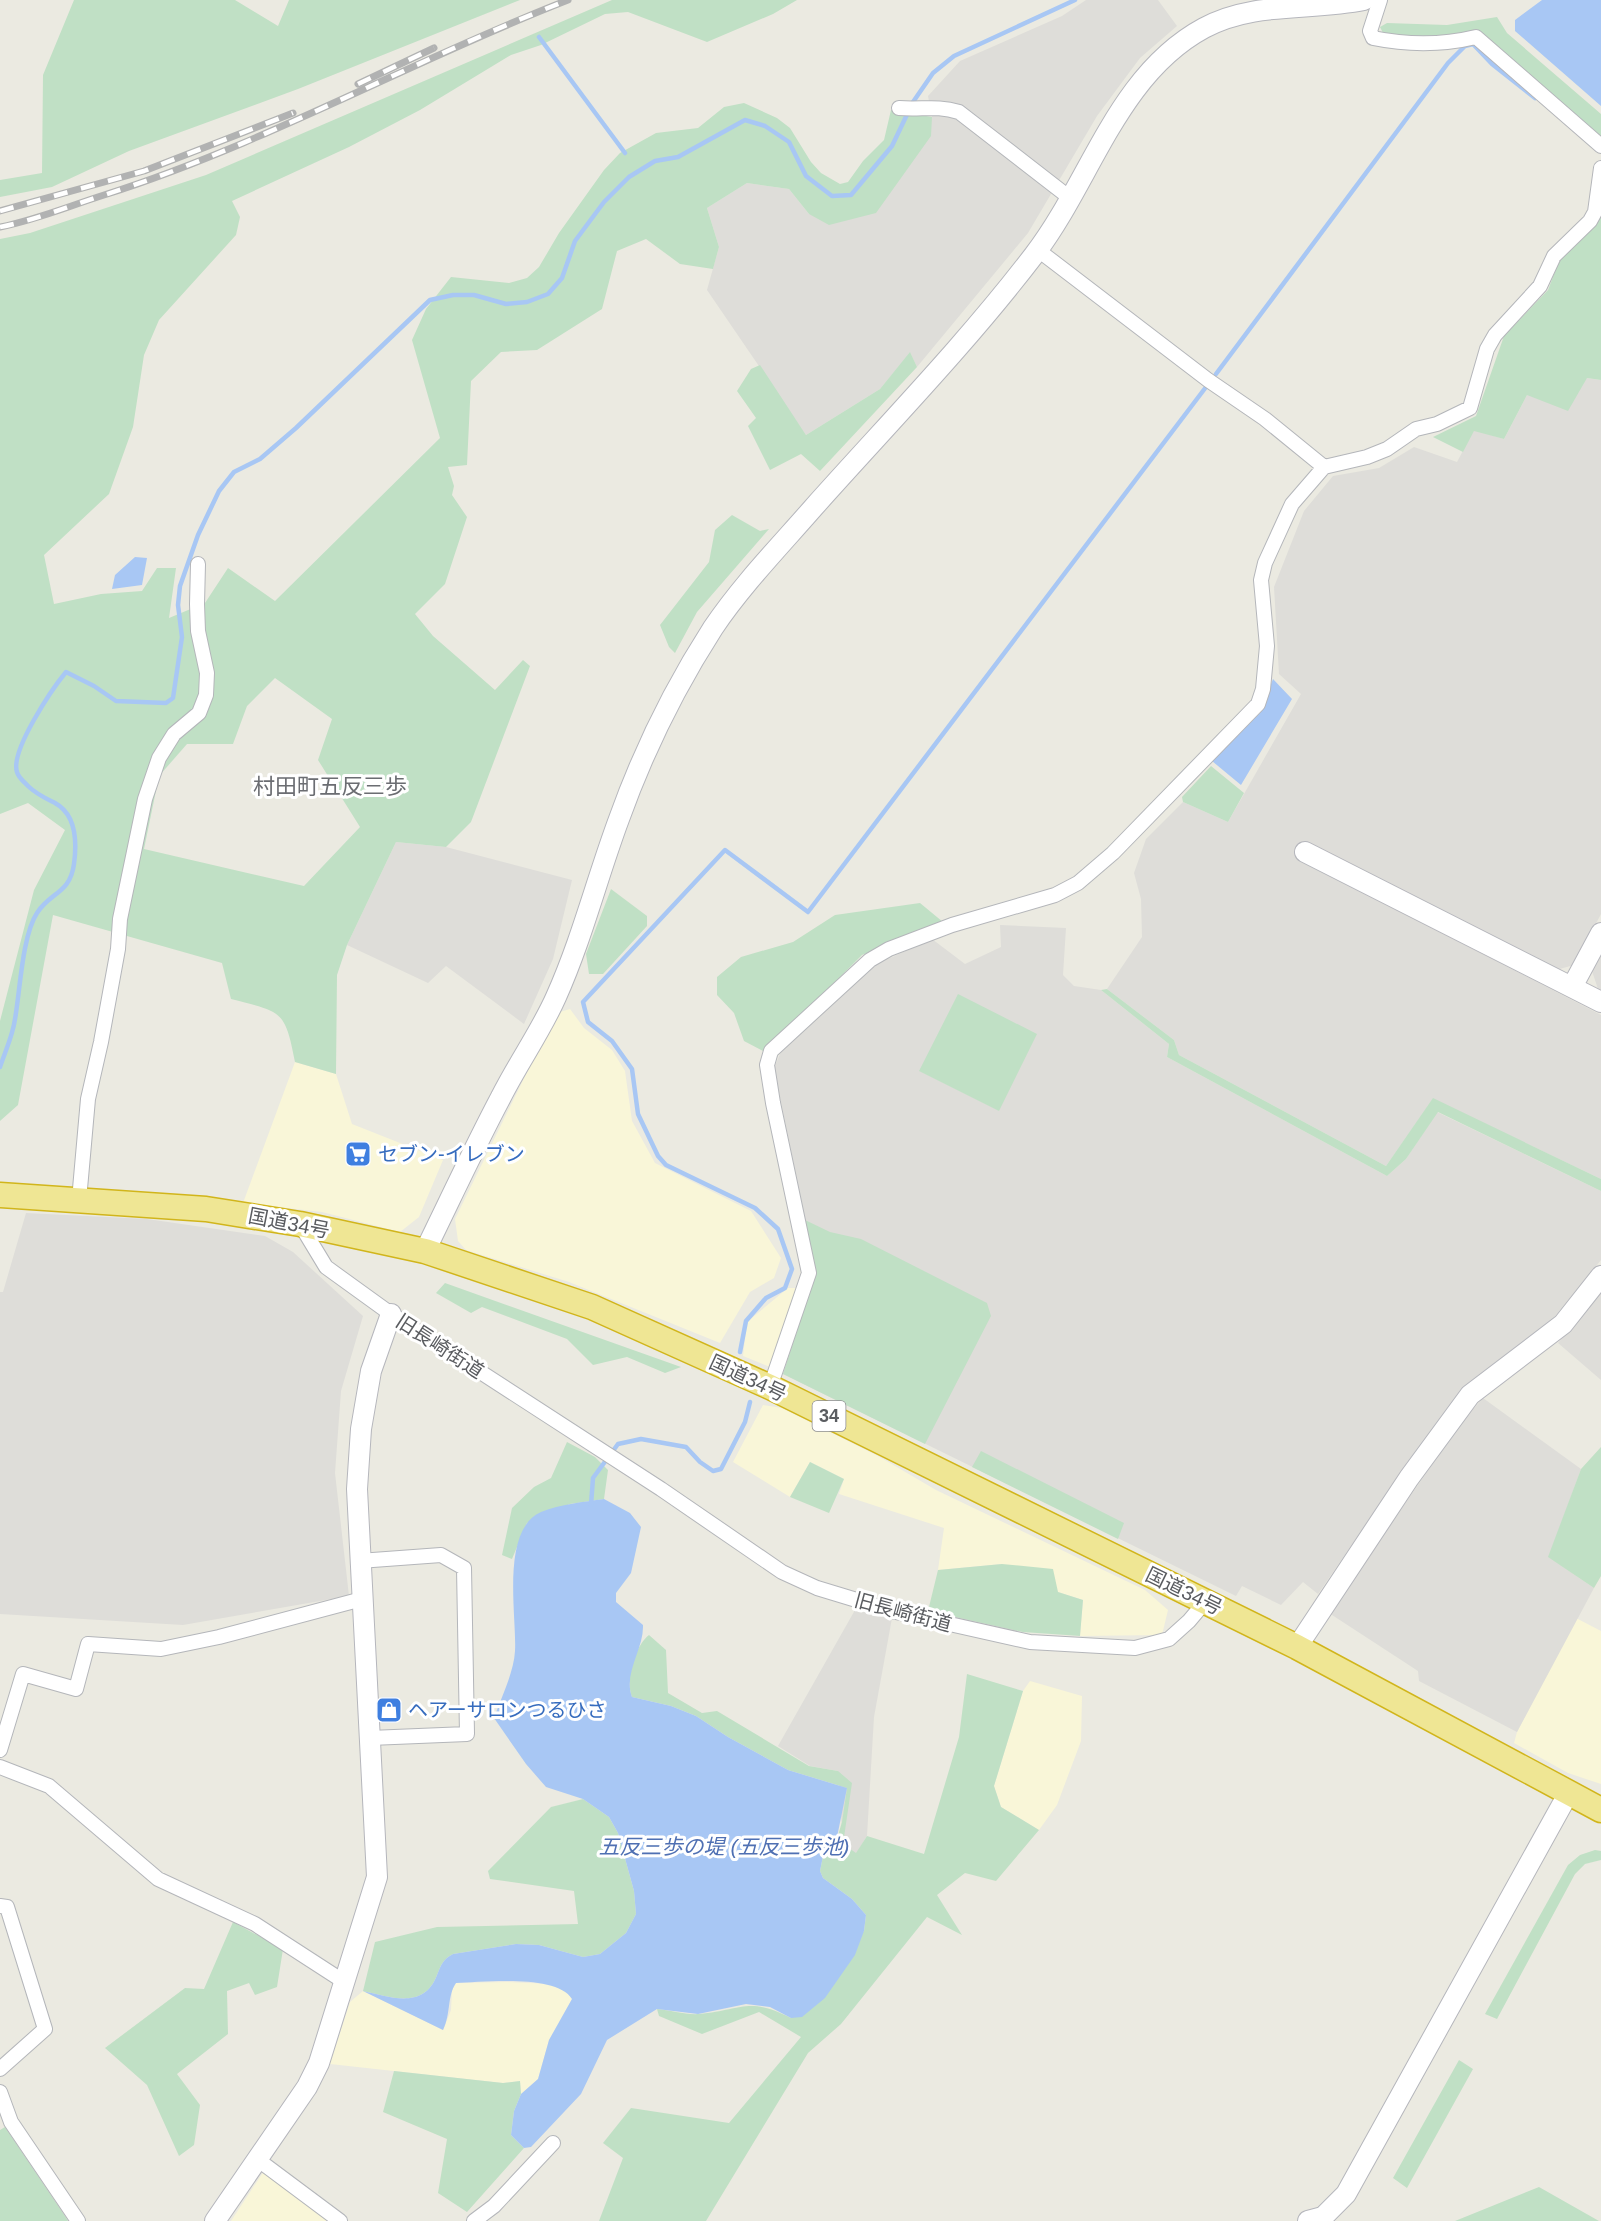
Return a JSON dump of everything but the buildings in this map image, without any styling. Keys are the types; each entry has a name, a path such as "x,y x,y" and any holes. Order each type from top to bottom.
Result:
{"highway":[{"name":"国道34号","path":"0,1195 206,1209 300,1224 425,1251 592,1307 770,1387 1297,1647 1601,1810"}],"street":[{"path":"425,1251 501,1097 555,1000 582,932 623,808 646,752 697,654 716,624 768,559 993,307 1038,250 1106,135 1142,81 1194,35 1239,13 1276,8 1338,5 1364,0"},
{"path":"1380,0 1370,31 1373,38 1428,43 1455,42 1476,37 1601,146"},
{"path":"899,108 918,109 938,106 959,112 1070,198"},
{"path":"770,1387 809,1273 773,1103 767,1065 771,1051 850,976 889,949 952,925 1055,895 1077,883 1121,845 1213,748 1249,715 1258,704 1268,646 1261,580 1265,563 1292,504 1324,467 1367,458 1387,449 1416,429 1437,424 1470,408 1487,349 1495,335 1540,286 1554,256 1595,212 1601,168"},
{"path":"1038,250 1208,380 1265,419 1324,467"},
{"path":"79,1200 88,1099 118,949 120,919 145,799 159,758 174,734 199,713 206,695 207,673 197,613 198,564"},
{"path":"1305,852 1601,1002"},
{"path":"1572,987 1601,933"},
{"name":"旧長崎街道","path":"300,1224 326,1267 391,1314 620,1462 782,1572 817,1588 896,1612 1030,1642 1135,1648 1169,1639 1205,1602"},
{"path":"1297,1647 1409,1478 1470,1395 1563,1323 1601,1276"},
{"path":"215,2221 308,2087 319,2063 346,1983 377,1877 357,1489 361,1429 371,1371 391,1314"},
{"path":"360,1561 441,1555 464,1568 467,1734 370,1738"},
{"path":"0,1750 23,1674 76,1689 88,1644 161,1649 219,1637 362,1599"},
{"path":"0,1767 49,1786 158,1879 255,1924 346,1983"},
{"path":"1308,2221 1323,2217 1346,2194 1568,1794"},
{"path":"0,1906 7,1907 45,2029 0,2069"},
{"path":"0,2092 11,2122 78,2221"},
{"path":"474,2221 494,2206 553,2143"},
{"path":"257,2159 340,2221"}],"shaded area":[{"path":"1086,0 1158,0 1177,26 1140,58 1097,116 1028,233 917,367 910,353 880,389 806,435 707,290 719,247 707,208 747,183 789,189 809,214 932,117 928,96 960,61 1062,16"},
{"path":"1587,378 1601,380 1601,914 1574,965 1556,970 1419,898 1409,916 1601,1015 1601,1179 1433,1099 1386,1166 1179,1055 1174,1040 1107,989 1142,937 1141,899 1134,873 1146,839 1183,802 1228,822 1301,694 1279,674 1274,587 1304,511 1333,476 1379,468 1414,447 1457,462 1474,430 1504,439 1527,395"},
{"path":"396,842 446,847 572,880 553,959 524,1024 446,966 428,983 347,945"},
{"path":"1000,925 1066,928 1063,975 1074,986 1101,990 1169,1044 1167,1057 1387,1176 1406,1159 1437,1112 1601,1191 1601,1260 1551,1321 1394,1483 1318,1594 1303,1582 1281,1605 1242,1586 1236,1596 783,1374 816,1272 774,1068 783,1047 866,969 932,939 965,964 1001,947"},
{"path":"1601,950 1601,990 1598,989 1591,968"},
{"path":"570,1009 584,1028 612,1050 625,1071 632,1121 655,1163 751,1211 781,1258 774,1278 750,1292 720,1343 569,1282 466,1250 458,1241 455,1219 556,1013"},
{"path":"295,1062 336,1074 352,1124 443,1160 419,1217 400,1232 322,1212 243,1203"},
{"path":"26,1213 147,1219 265,1236 293,1252 363,1316 341,1391 335,1473 349,1596 183,1625 0,1614 0,1292 3,1292"},
{"path":"788,1288 800,1288 770,1367 743,1356 747,1322"},
{"path":"1601,1292 1601,1380 1558,1343"},
{"path":"1483,1398 1581,1469 1549,1557 1594,1588 1517,1732 1419,1681 1418,1671 1329,1613 1461,1423"},
{"path":"763,1405 782,1408 878,1456 936,1490 1145,1590 1168,1610 1162,1635 1080,1636 1083,1600 1058,1592 1002,1564 938,1570 944,1528 839,1494 844,1479 810,1462 790,1497 733,1462"},
{"path":"855,1610 892,1618 874,1717 867,1836 856,1854 843,1844 838,1771 810,1766 778,1746"},
{"path":"1576,1618 1601,1631 1601,1784 1568,1773 1514,1743 1517,1732"},
{"path":"1030,1681 1082,1696 1081,1741 1057,1805 1039,1830 1001,1807 994,1786 1023,1691"},
{"path":"456,1983 552,1984 567,1992 572,1999 549,2040 538,2079 521,2094 520,2081 503,2083 330,2064 350,2002 363,1991 443,2030 451,2010 452,1990"},
{"path":"264,2171 330,2221 231,2221"}],"green space":[{"path":"74,0 235,0 278,26 289,0 520,0 298,89 129,151 52,187 0,197 0,180 42,173 43,75"},
{"path":"612,0 797,0 773,14 707,42 628,12 605,14 541,45 511,55 420,110 349,147 232,201 240,217 236,235 159,320 144,355 133,427 109,494 44,555 54,604 101,594 142,591 157,568 176,568 169,618 205,603 228,568 275,601 440,438 412,340 426,309 451,277 509,283 527,278 539,267 559,233 604,170 620,153 656,133 698,128 724,107 744,103 777,118 790,128 811,162 821,173 840,184 848,182 863,161 884,140 891,110 932,117 931,136 876,213 829,225 809,214 789,189 747,183 707,208 719,247 713,269 680,264 646,239 617,251 602,309 537,350 501,352 471,381 467,465 448,467 454,486 452,495 467,517 445,584 415,614 433,636 495,690 523,660 530,666 471,822 446,847 396,842 347,945 337,975 336,1074 295,1062 284,1022 271,1011 231,999 222,963 53,915 18,1105 0,1121 0,1021 34,890 65,830 28,803 0,814 0,239 30,233 206,175","holes":["275,678 332,719 318,760 360,827 304,886 144,849 159,776 187,744 233,744 247,706"]},
{"path":"1497,17 1507,33 1601,114 1601,138 1478,30 1451,37 1384,35 1380,27 1387,23 1447,25"},
{"path":"1601,215 1601,380 1587,378 1568,411 1527,395 1504,439 1474,431 1463,452 1433,437 1476,416 1504,336 1548,290 1559,261"},
{"path":"910,352 917,367 820,471 801,454 770,470 748,426 756,418 737,391 751,369 760,365 806,435 880,389"},
{"path":"732,515 760,531 769,529 697,612 675,653 669,647 660,625 709,562 715,530"},
{"path":"1211,766 1244,793 1228,822 1183,802 1182,797"},
{"path":"611,889 647,916 647,926 603,974 589,974 586,954"},
{"path":"920,903 943,922 862,955 765,1052 744,1041 734,1013 717,995 717,977 741,957 793,942 835,915"},
{"path":"1107,989 1174,1040 1179,1055 1386,1166 1433,1098 1601,1179 1601,1191 1438,1112 1406,1159 1387,1176 1167,1057 1169,1044 1101,990"},
{"path":"958,994 1037,1034 999,1111 919,1071"},
{"path":"805,1220 830,1232 861,1239 987,1303 991,1316 925,1444 783,1374 816,1272"},
{"path":"445,1283 681,1367 665,1373 627,1357 593,1365 567,1339 482,1307 471,1313 436,1293"},
{"path":"567,1442 595,1457 608,1470 604,1499 570,1504 527,1523 512,1559 502,1555 512,1508 534,1487 551,1478"},
{"path":"1601,1447 1601,1576 1594,1588 1548,1557 1581,1469"},
{"path":"981,1451 1124,1523 1118,1539 972,1467"},
{"path":"810,1462 844,1479 829,1513 790,1497"},
{"path":"1002,1564 1053,1569 1058,1592 1083,1600 1080,1636 1023,1632 928,1611 938,1570"},
{"path":"649,1635 666,1650 668,1693 702,1713 717,1711 809,1766 838,1771 852,1783 843,1844 856,1853 867,1836 924,1854 959,1737 967,1674 1023,1691 994,1786 1001,1807 1039,1830 996,1881 965,1873 937,1895 962,1935 927,1917 841,2024 808,2053 706,2221 599,2221 623,2158 603,2143 631,2108 729,2123 801,2037 759,2012 702,2034 659,2016 657,2009 699,2014 754,2006 776,2011 791,2018 864,1931 866,1915 852,1899 823,1878 820,1871 823,1856 836,1842 842,1822 847,1788 788,1770 728,1737 696,1716 671,1706 632,1697 630,1673 632,1664 639,1647"},
{"path":"583,1799 609,1817 618,1833 634,1891 636,1914 626,1933 600,1954 583,1957 539,1945 516,1944 453,1954 443,1963 431,1986 424,1993 415,1997 395,1998 363,1991 375,1942 437,1927 578,1924 574,1891 490,1879 488,1871 551,1807"},
{"path":"1595,1850 1601,1851 1601,1860 1585,1864 1575,1874 1497,2019 1485,2014 1568,1865 1580,1855"},
{"path":"233,1922 283,1949 277,1987 255,1995 249,1983 227,1991 228,2034 177,2074 200,2105 194,2145 179,2156 147,2085 105,2048 185,1988 204,1989"},
{"path":"1459,2060 1473,2069 1407,2188 1393,2178"},
{"path":"394,2071 503,2083 520,2081 521,2094 514,2111 511,2135 524,2148 467,2212 438,2193 447,2139 383,2112"},
{"path":"5,2127 68,2221 0,2221 0,2130"},
{"path":"1539,2187 1599,2221 1455,2221"}],"water":[{"path":"1542,0 1601,0 1601,106 1515,31 1515,20"},
{"path":"135,557 147,558 142,585 112,589 115,575"},
{"path":"1273,679 1292,699 1241,785 1212,761 1260,713"},
{"name":"五反三歩の堤 (五反三歩池)","path":"604,1499 630,1513 641,1527 631,1573 616,1593 616,1602 643,1625 630,1679 632,1697 671,1706 696,1716 728,1737 788,1770 847,1788 836,1842 823,1856 820,1871 823,1878 852,1899 866,1915 864,1931 855,1955 825,1998 802,2017 791,2018 770,2007 746,2004 698,2014 657,2009 607,2040 581,2094 531,2147 524,2148 511,2135 514,2111 521,2094 538,2079 549,2040 572,1999 564,1991 551,1986 518,1981 456,1983 451,1994 443,2030 363,1991 395,1998 415,1997 424,1993 431,1986 443,1963 453,1954 516,1944 539,1945 583,1957 600,1954 626,1933 636,1914 634,1891 618,1833 609,1817 583,1799 546,1787 526,1764 494,1718 514,1659 513,1576 520,1537 528,1522 541,1512 564,1505"}],"waterway":[{"path":"0,1067 14,1025 25,950 32,923 42,906 68,881 72,874 75,856 74,830 68,814 55,803 31,789 21,779 17,762 20,750 34,720 66,672 94,686 116,701 166,703 173,698 182,637 178,605 180,586 198,535 219,491 234,472 260,459 296,428 430,300 453,295 474,295 506,304 527,302 548,294 562,278 575,241 604,202 629,177 655,161 678,157 745,120 765,126 789,142 806,176 832,196 851,195 892,146 913,102 933,73 954,56 1075,0"},
{"path":"539,37 625,153"},
{"path":"1216,374 1448,63 1465,46 1473,44 1492,64 1535,98"},
{"path":"740,1352 746,1321 766,1298 785,1288 792,1269 778,1229 755,1208 666,1165 658,1156 638,1114 632,1069 612,1041 588,1022 583,1002 725,850 808,912 1206,387"},
{"path":"591,1505 593,1478 618,1444 641,1439 686,1447 700,1462 713,1471 721,1469 745,1422 750,1402"}],"railway":[{"path":"0,227 39,217 222,152 568,0"},
{"path":"358,84 434,48"},
{"path":"0,211 144,171 293,113"}],"place":[{"name":"セブン-イレブン","path":"358,1154"},
{"name":"ヘアーサロンつるひさ","path":"389,1710"}],"district":[{"name":"村田町五反三歩","path":"330,786"}]}
